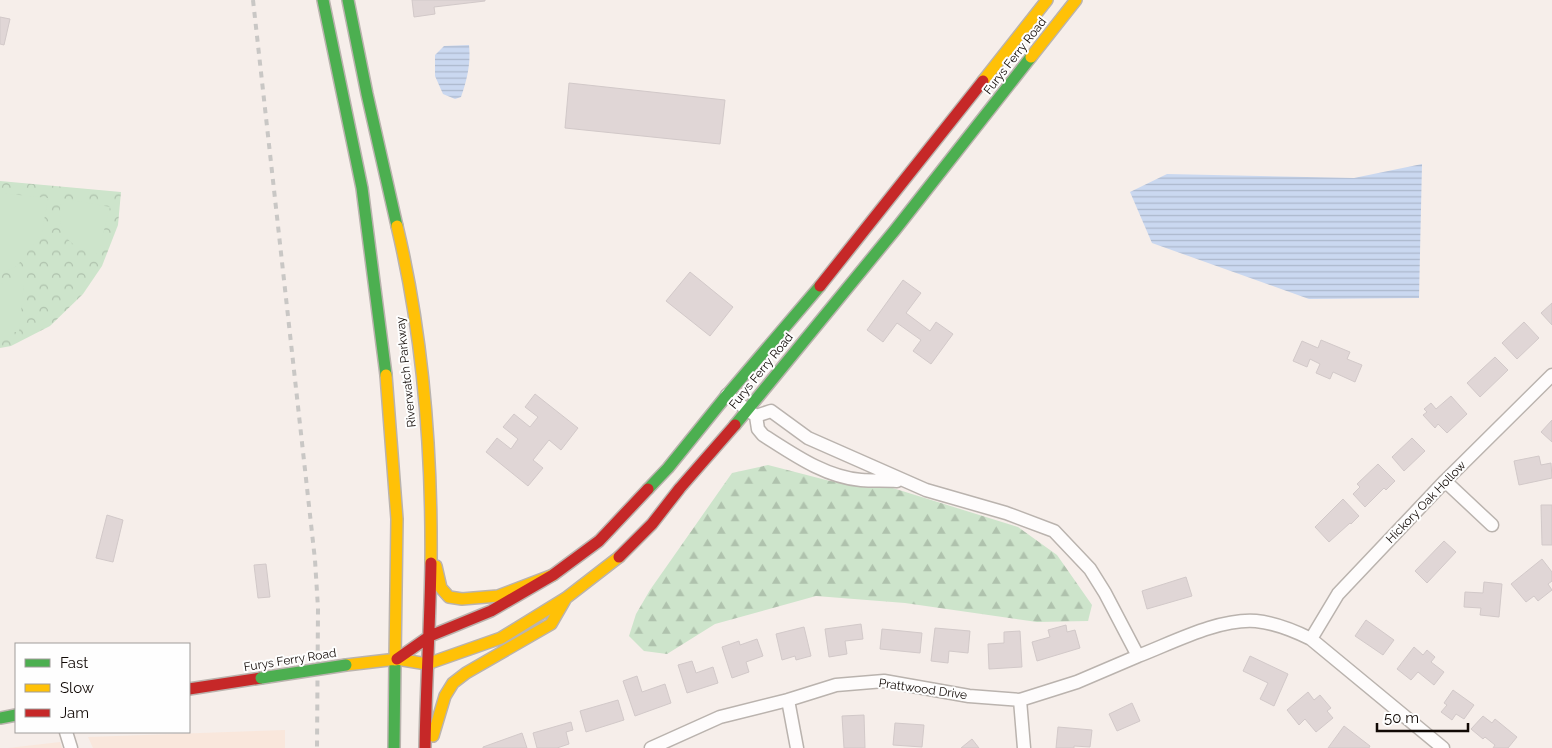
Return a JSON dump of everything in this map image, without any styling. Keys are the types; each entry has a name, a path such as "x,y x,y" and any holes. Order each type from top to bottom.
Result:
{"main road":[{"name":"Riverwatch Parkway","path":"323,0 362,188 394,453 397,519 394,748"},
{"name":"Riverwatch Parkway","path":"348,0 367,94 403,250 412,296 421,366 431,546 430,636 427,664 425,748"},
{"name":"Furys Ferry Road","path":"396,659 430,636 491,611 553,575 599,541 668,468 727,394 809,300 1047,0"},
{"name":"Furys Ferry Road","path":"190,689 396,659 427,664 501,638 566,598 617,560 652,524 680,488 752,413 1076,0"},
{"path":"431,546 441,588 449,597 462,599 498,596 553,575"},
{"path":"430,748 444,696 453,683 466,673 551,624 566,598"},
{"path":"0,718 15,715"}],"street":[{"name":"Hickory Oak Hollow","path":"1311,639 1338,594 1445,481 1552,375"},
{"path":"727,394 752,413 758,429 763,435 809,464 831,473 860,480 904,481"},
{"path":"752,413 771,412 808,438 926,490 1006,513 1054,530 1090,569 1105,593 1138,656"},
{"path":"1445,481 1492,525"},
{"name":"Prattwood Drive","path":"651,748 720,717 788,700 836,685 884,681 969,696 1020,700 1077,682 1224,623 1256,621 1292,629 1311,639 1443,748"},
{"path":"788,700 797,748"},
{"path":"1020,700 1024,748"},
{"path":"66,733 71,748"}],"shaded area":[{"path":"285,730 285,748 93,748 88,737"},
{"path":"60,742 62,748 8,748"}],"green space":[{"path":"0,181 121,192 118,225 102,266 83,294 50,326 11,346 0,348"},
{"path":"0,193 48,198 42,233 17,266 0,274"},
{"path":"61,198 110,207 98,254 77,247 65,236 60,220"},
{"path":"24,283 19,332 0,332 0,284"},
{"path":"768,465 830,481 883,485 1018,527 1057,555 1092,605 1088,621 1037,622 905,603 816,596 715,624 667,654 644,651 629,636 636,614 650,590 732,473"}],"water":[{"path":"469,45 469,65 465,84 461,97 455,99 443,94 435,76 435,55 444,46"},
{"path":"1422,164 1419,298 1309,299 1152,243 1130,192 1167,174 1354,178"}],"building":[{"path":"412,0 485,1 434,7 435,14 414,17"},
{"path":"0,17 10,19 4,45 0,44"},
{"path":"569,83 725,100 720,144 565,128"},
{"path":"690,272 733,307 710,336 666,301"},
{"path":"903,280 921,293 906,313 930,331 936,322 953,334 931,364 913,351 921,340 897,323 883,342 867,330"},
{"path":"1552,303 1552,325 1541,313"},
{"path":"1524,322 1539,338 1517,359 1502,343"},
{"path":"1321,340 1350,352 1347,359 1362,365 1355,382 1333,372 1330,379 1316,373 1320,364 1310,359 1307,367 1293,361 1302,341 1318,348"},
{"path":"1495,357 1508,370 1480,397 1467,383"},
{"path":"535,394 578,428 561,450 549,440 533,460 543,468 528,486 486,452 497,438 511,449 518,439 503,427 514,414 530,427 538,417 525,407"},
{"path":"1451,396 1467,414 1447,433 1438,424 1435,428 1423,415 1427,412 1424,409 1431,403 1436,409"},
{"path":"1552,420 1552,442 1541,432"},
{"path":"1412,438 1425,451 1404,471 1392,457"},
{"path":"1539,456 1541,465 1551,463 1552,478 1519,485 1514,461"},
{"path":"1378,464 1395,481 1386,490 1384,488 1365,507 1353,494 1360,487 1357,484"},
{"path":"1343,499 1359,516 1329,542 1315,527"},
{"path":"1541,505 1552,505 1552,545 1542,545"},
{"path":"107,515 123,520 113,562 96,558"},
{"path":"1444,541 1456,552 1427,583 1415,571"},
{"path":"1542,559 1552,572 1552,581 1548,584 1552,590 1538,601 1534,596 1526,602 1511,584"},
{"path":"266,564 270,597 258,598 254,565"},
{"path":"1186,577 1192,596 1147,609 1142,591"},
{"path":"1484,582 1502,584 1499,617 1480,615 1481,608 1464,607 1465,592 1483,593"},
{"path":"1366,620 1394,640 1383,655 1355,636"},
{"path":"861,624 863,639 845,641 847,654 829,657 825,629"},
{"path":"1066,625 1067,632 1075,630 1080,648 1037,661 1032,642 1050,637 1048,630"},
{"path":"804,627 811,656 796,660 795,656 782,660 776,634"},
{"path":"935,628 970,631 968,653 949,651 948,663 931,661"},
{"path":"882,629 922,633 920,653 880,649"},
{"path":"1020,631 1022,667 989,669 988,644 1004,643 1004,632"},
{"path":"757,639 763,656 746,662 749,672 732,678 722,647 739,641 740,645"},
{"path":"1414,647 1423,655 1427,650 1435,657 1431,662 1444,672 1434,685 1418,672 1411,680 1397,669"},
{"path":"1250,656 1288,674 1274,706 1260,699 1268,683 1243,671"},
{"path":"692,661 696,673 713,667 718,683 687,693 678,665"},
{"path":"637,676 642,692 665,684 671,703 635,716 623,681"},
{"path":"1453,690 1474,705 1464,719 1456,714 1452,720 1441,712 1447,705 1444,703"},
{"path":"1308,692 1314,700 1320,695 1331,708 1327,711 1333,718 1316,732 1305,719 1299,725 1287,710"},
{"path":"618,700 624,720 586,732 580,711"},
{"path":"1132,703 1140,721 1117,731 1109,714"},
{"path":"864,715 865,748 844,748 842,716"},
{"path":"1483,716 1492,723 1495,719 1517,737 1508,748 1493,748 1495,745 1485,737 1483,739 1471,729"},
{"path":"571,722 573,730 566,732 569,744 557,748 537,748 533,733"},
{"path":"895,723 924,725 922,747 893,745"},
{"path":"1344,726 1370,746 1369,748 1328,748"},
{"path":"1058,727 1092,730 1090,747 1056,748"},
{"path":"522,733 527,748 483,748 483,747"},
{"path":"972,739 979,748 961,748"}],"railway":[{"path":"253,0 315,560 318,608 317,748"}],"traffic: fast":[{"path":"323,0 362,188 386,375"},
{"path":"348,0 397,226"},
{"path":"735,425 895,230 1031,57"},
{"path":"648,489 668,468 727,395 820,286"},
{"path":"394,748 395,660"},
{"path":"261,678 346,665"},
{"path":"0,718 15,715"}],"traffic: slow":[{"path":"983,81 1047,0"},
{"path":"1031,57 1076,0"},
{"path":"397,226 413,309 424,393 430,478 431,563"},
{"path":"386,375 397,519 395,660"},
{"path":"346,665 397,659 427,664 501,638 566,598 619,557"},
{"path":"436,566 441,588 449,597 462,599 498,596 553,575"},
{"path":"433,736 445,696 453,683 466,673 551,624 566,598"}],"traffic: jam":[{"path":"820,286 983,81"},
{"path":"619,557 652,524 680,488 735,425"},
{"path":"397,659 430,636 491,611 553,575 599,541 648,489"},
{"path":"425,748 431,563"},
{"path":"190,689 261,678"}]}
